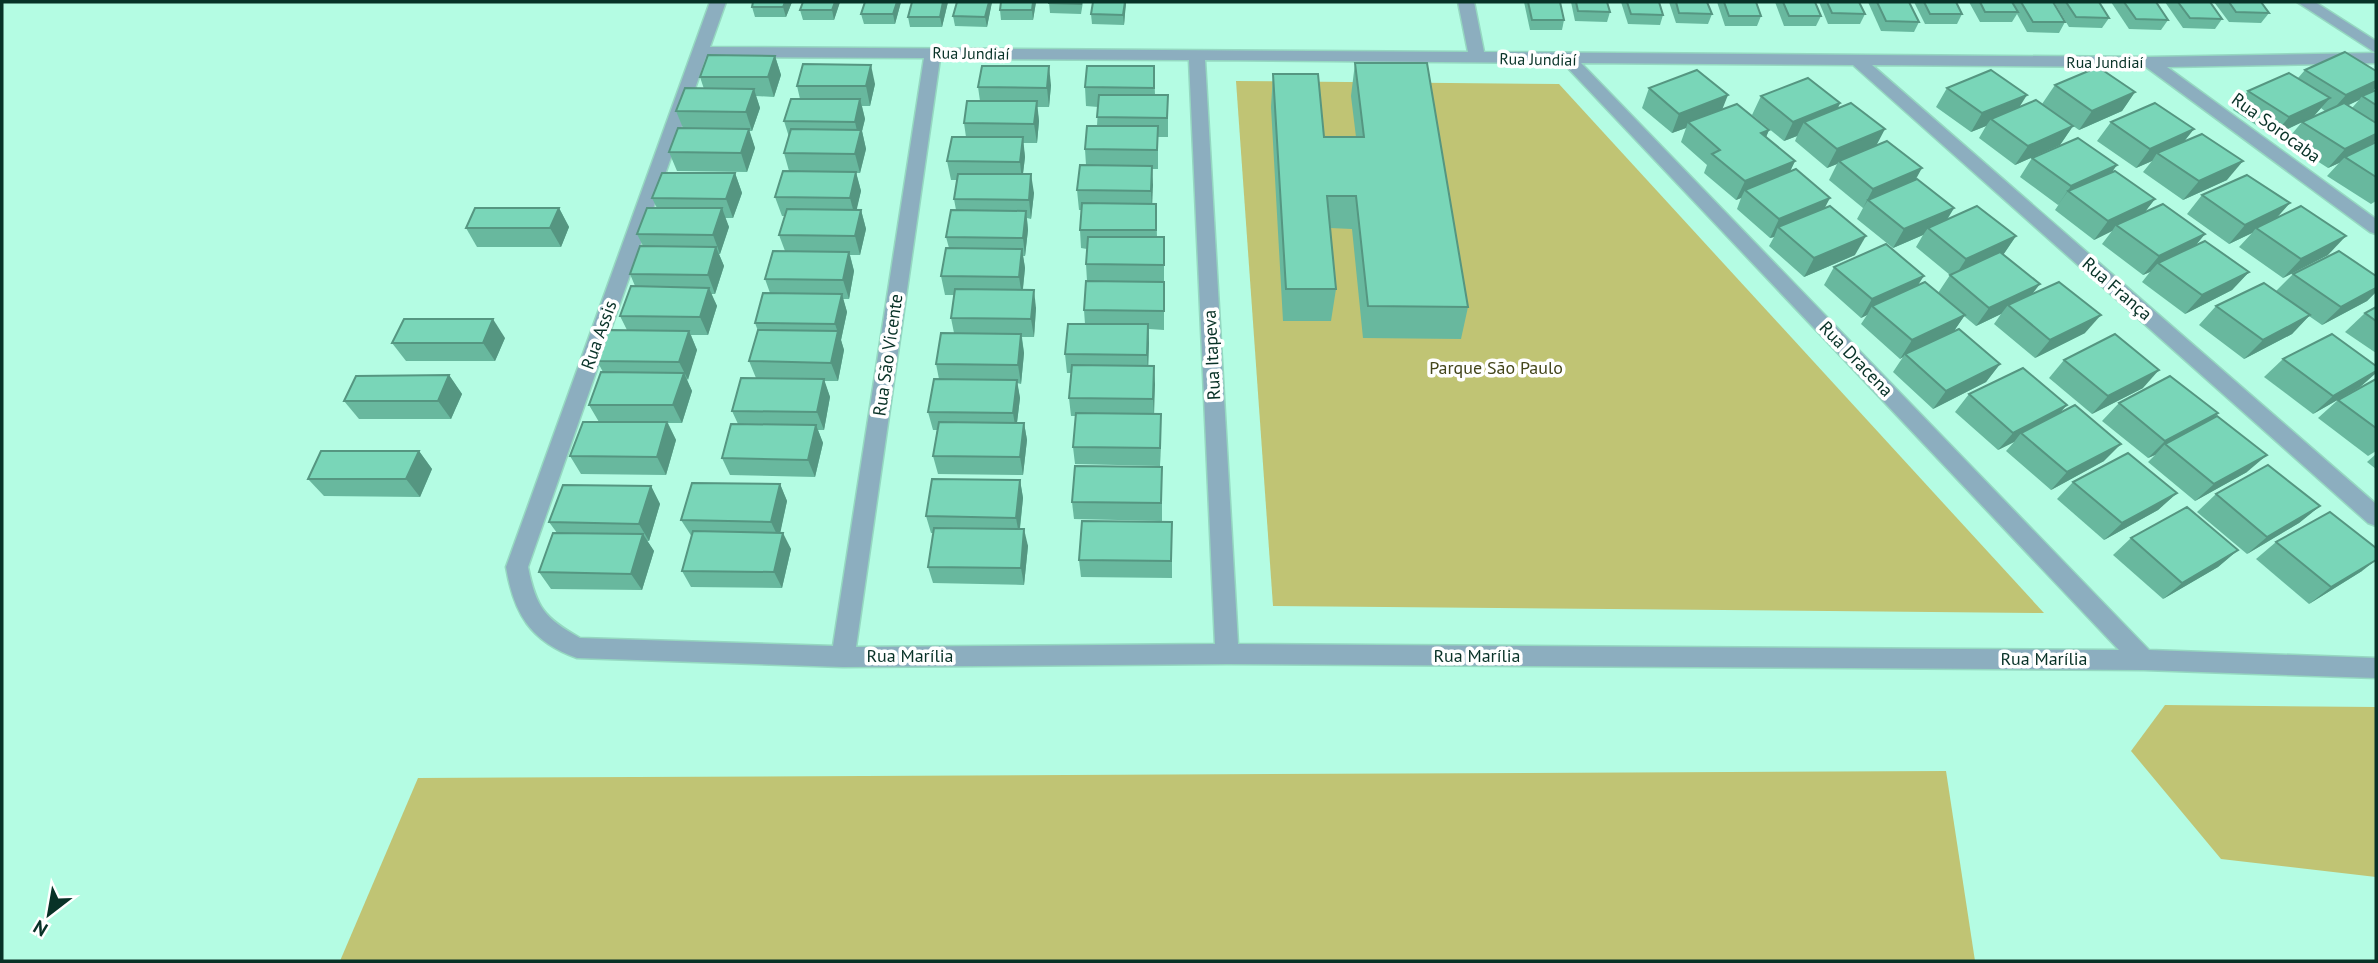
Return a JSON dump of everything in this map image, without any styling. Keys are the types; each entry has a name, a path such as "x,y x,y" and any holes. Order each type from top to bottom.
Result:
{"street":[{"name":"Rua Assis","path":"577,648 545,630 523,603 517,567 718,2"},
{"path":"1466,2 1476,58"},
{"path":"2305,2 2376,48"},
{"name":"Rua Jundiaí","path":"700,52 1858,61 2150,62 2376,58"},
{"name":"Rua São Vicente","path":"843,657 933,53"},
{"name":"Rua Itapeva","path":"1197,56 1227,654"},
{"name":"Rua Dracena","path":"1568,59 2144,660"},
{"name":"Rua França","path":"1858,61 2376,517"},
{"name":"Rua Sorocaba","path":"2150,62 2376,228"},
{"name":"Rua Marília","path":"577,648 843,657 1227,654 2144,660 2376,668"}],"green space":[{"name":"Parque São Paulo","path":"1236,81 1559,84 2044,613 1273,606"},
{"path":"2165,705 2376,707 2376,877 2221,859 2131,751"},
{"path":"1946,771 1975,961 340,961 418,778"}],"building":[{"path":"753,2 785,2 783,7 752,7"},
{"path":"803,2 835,2 832,10 800,10"},
{"path":"865,2 897,2 893,14 861,14"},
{"path":"912,2 943,2 940,17 908,17"},
{"path":"957,2 989,2 985,17 953,16"},
{"path":"1001,2 1033,2 1032,10 1000,10"},
{"path":"1081,2 1081,4 1049,3"},
{"path":"1093,2 1125,2 1123,15 1091,14"},
{"path":"1528,2 1560,2 1564,20 1532,20"},
{"path":"1576,2 1607,2 1610,12 1578,11"},
{"path":"1627,2 1659,2 1663,15 1631,14"},
{"path":"1676,2 1707,2 1712,14 1679,13"},
{"path":"1724,2 1756,2 1761,16 1729,16"},
{"path":"1783,2 1815,2 1821,16 1789,16"},
{"path":"1827,2 1859,2 1865,14 1832,13"},
{"path":"1877,2 1909,2 1919,22 1886,21"},
{"path":"1924,2 1956,2 1962,14 1930,14"},
{"path":"1980,2 2012,2 2018,12 1985,12"},
{"path":"2021,2 2053,2 2065,22 2033,22"},
{"path":"2066,2 2099,2 2109,18 2076,17"},
{"path":"2124,2 2156,2 2168,20 2136,19"},
{"path":"2178,2 2210,2 2222,19 2190,18"},
{"path":"2229,2 2261,2 2269,13 2236,12"},
{"path":"2345,52 2376,71 2376,81 2346,95 2305,70"},
{"path":"708,55 775,56 768,77 700,77"},
{"path":"1355,63 1427,63 1468,307 1368,306 1356,196 1327,196 1336,289 1286,289 1273,74 1318,74 1324,137 1364,137"},
{"path":"803,64 871,65 866,86 797,86"},
{"path":"982,66 1049,66 1047,88 978,87"},
{"path":"1087,66 1154,66 1154,88 1085,87"},
{"path":"2098,67 2135,92 2092,111 2055,85"},
{"path":"1697,70 1728,95 1679,114 1649,88"},
{"path":"1991,70 2027,95 1982,113 1947,88"},
{"path":"2289,73 2330,98 2289,117 2248,91"},
{"path":"1808,78 1840,103 1793,122 1761,96"},
{"path":"685,88 754,89 746,112 676,111"},
{"path":"2376,90 2376,105 2362,96"},
{"path":"1099,95 1168,95 1167,118 1097,117"},
{"path":"791,99 860,99 855,122 784,121"},
{"path":"2036,100 2073,126 2028,146 1991,119"},
{"path":"967,101 1037,101 1034,124 964,123"},
{"path":"1851,103 1885,129 1837,149 1804,122"},
{"path":"2155,103 2194,129 2150,149 2111,122"},
{"path":"2344,103 2376,123 2376,134 2345,149 2302,122"},
{"path":"1737,104 1769,130 1761,133 1795,161 1745,181 1712,154 1720,150 1688,122"},
{"path":"1087,126 1158,126 1157,150 1085,149"},
{"path":"678,128 749,129 741,153 669,152"},
{"path":"791,129 861,130 855,154 784,153"},
{"path":"2202,134 2243,161 2199,181 2157,153"},
{"path":"952,137 1023,137 1020,162 947,161"},
{"path":"2078,138 2117,165 2071,186 2032,158"},
{"path":"1887,141 1922,168 1873,189 1839,161"},
{"path":"2376,142 2376,177 2345,157"},
{"path":"1080,165 1152,166 1151,191 1077,190"},
{"path":"1796,169 1830,198 1779,219 1745,190"},
{"path":"783,171 856,172 850,198 775,197"},
{"path":"2115,171 2155,199 2108,221 2068,191"},
{"path":"662,173 735,173 726,199 652,198"},
{"path":"958,174 1031,174 1029,200 954,199"},
{"path":"2247,175 2290,203 2245,225 2202,195"},
{"path":"1917,179 1954,208 1904,229 1868,200"},
{"path":"1082,203 1156,204 1156,230 1080,230"},
{"path":"2163,204 2205,234 2159,256 2116,225"},
{"path":"1830,206 1866,236 1814,258 1778,227"},
{"path":"1977,206 2016,236 1966,259 1928,228"},
{"path":"2301,206 2346,236 2301,259 2256,228"},
{"path":"475,208 559,208 550,228 466,228"},
{"path":"647,208 722,208 713,235 637,234"},
{"path":"787,209 861,210 855,236 779,235"},
{"path":"951,210 1026,211 1023,238 946,237"},
{"path":"1088,237 1164,237 1164,265 1086,264"},
{"path":"2205,241 2249,272 2202,295 2158,263"},
{"path":"1886,244 1924,276 1872,299 1834,267"},
{"path":"640,246 716,247 708,275 630,274"},
{"path":"946,248 1022,249 1019,277 941,276"},
{"path":"773,251 849,252 843,280 765,279"},
{"path":"2339,251 2376,276 2376,288 2341,307 2293,274"},
{"path":"2000,252 2040,284 1989,308 1950,275"},
{"path":"1086,281 1164,282 1164,311 1084,310"},
{"path":"1925,282 1965,315 1912,340 1872,306"},
{"path":"2059,282 2101,315 2050,340 2008,305"},
{"path":"2264,283 2310,315 2263,340 2216,306"},
{"path":"631,286 709,288 700,317 620,316"},
{"path":"955,289 1034,290 1031,319 951,318"},
{"path":"763,293 842,294 835,324 755,323"},
{"path":"2376,307 2376,321 2365,313"},
{"path":"404,319 493,319 483,343 392,343"},
{"path":"1068,324 1148,324 1147,355 1065,354"},
{"path":"1959,329 2000,364 1946,391 1905,354"},
{"path":"608,330 689,331 679,362 597,361"},
{"path":"758,330 838,331 831,363 749,361"},
{"path":"941,333 1021,334 1018,365 936,364"},
{"path":"2115,334 2159,370 2108,396 2064,360"},
{"path":"2332,334 2376,366 2376,371 2333,396 2283,359"},
{"path":"1072,365 1154,366 1153,399 1069,398"},
{"path":"2023,368 2067,405 2013,433 1969,394"},
{"path":"601,372 684,373 673,405 589,405"},
{"path":"449,375 438,401 344,401 356,376"},
{"path":"2170,376 2218,413 2165,441 2119,403"},
{"path":"741,378 824,379 817,412 732,411"},
{"path":"934,379 1017,380 1013,413 928,412"},
{"path":"2376,379 2376,428 2338,400"},
{"path":"2075,405 2121,444 2067,472 2021,433"},
{"path":"1076,413 1161,414 1160,448 1073,447"},
{"path":"2217,416 2267,455 2214,484 2165,444"},
{"path":"583,422 667,422 657,457 570,456"},
{"path":"939,422 1024,423 1020,457 933,456"},
{"path":"731,424 816,425 808,460 722,458"},
{"path":"321,451 419,451 406,479 308,479"},
{"path":"2128,453 2177,493 2122,523 2073,482"},
{"path":"2268,465 2320,506 2267,537 2216,494"},
{"path":"1075,466 1162,467 1161,503 1072,502"},
{"path":"932,479 1020,480 1016,518 926,516"},
{"path":"692,483 780,484 771,522 681,520"},
{"path":"563,485 651,486 639,524 549,522"},
{"path":"2187,507 2238,550 2182,583 2131,538"},
{"path":"2330,512 2376,548 2376,560 2331,587 2276,542"},
{"path":"1082,521 1172,522 1171,561 1079,560"},
{"path":"934,528 1024,529 1021,568 928,567"},
{"path":"693,531 783,533 774,572 682,571"},
{"path":"553,533 643,534 631,574 539,572"}]}
